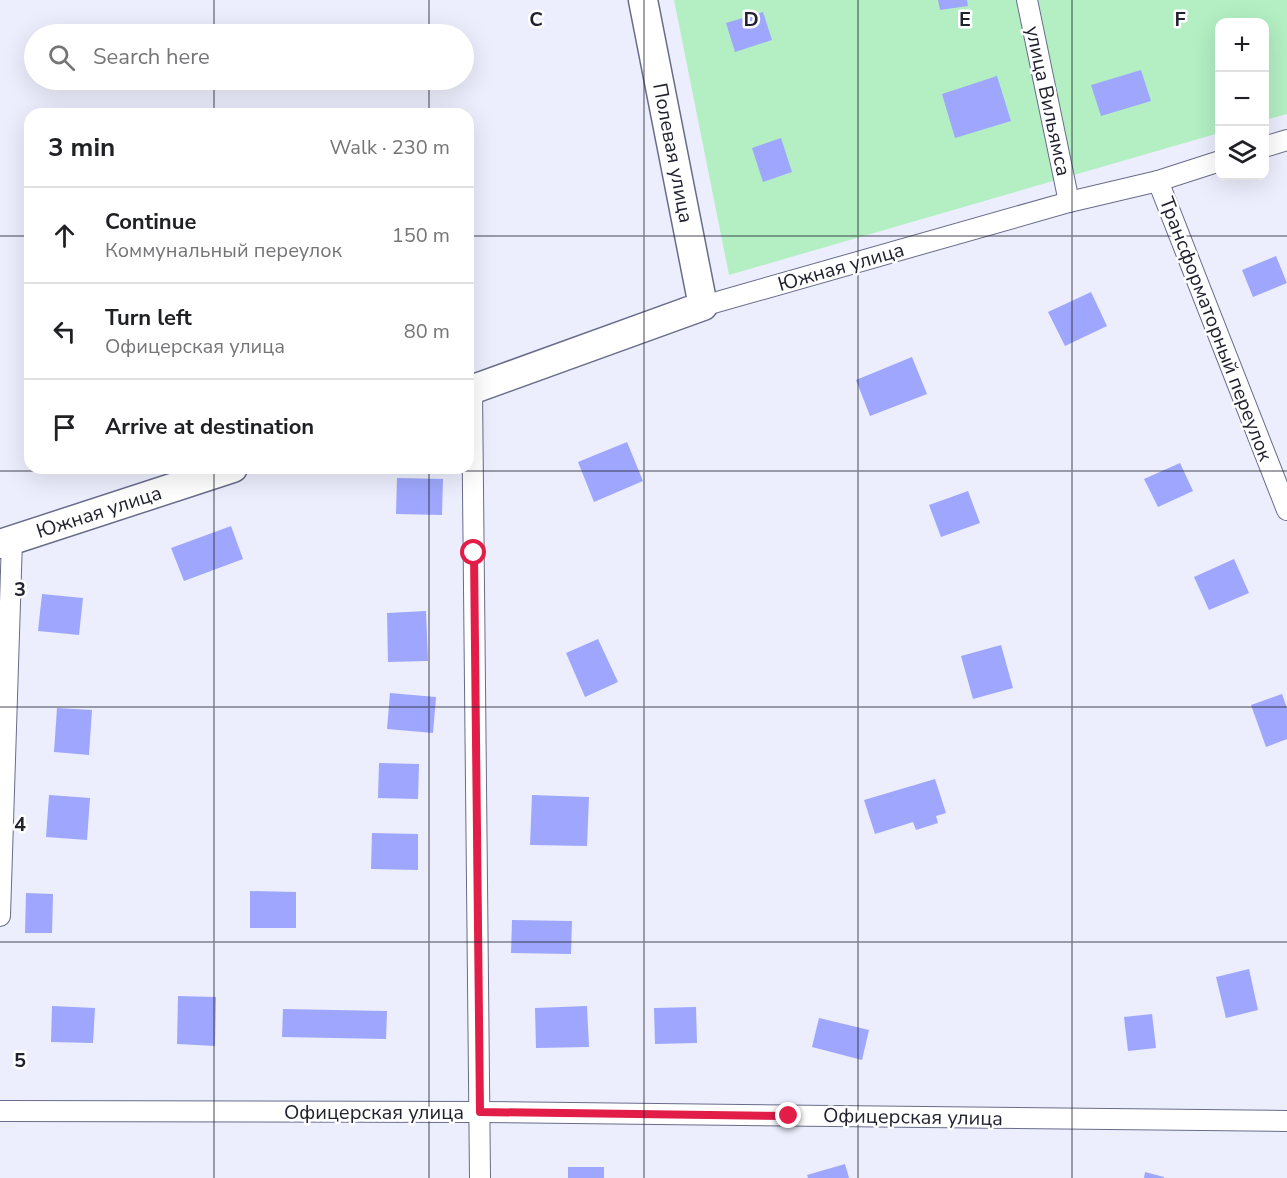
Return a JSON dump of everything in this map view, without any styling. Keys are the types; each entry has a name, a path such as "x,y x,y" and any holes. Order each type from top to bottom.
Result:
{"street":[{"name":"Полевая улица","path":"643,0 703,306"},
{"name":"улица Вильямса","path":"1027,0 1069,202"},
{"path":"1269,145 1287,140"},
{"name":"Южная улица","path":"474,390 703,306 1069,202 1158,181 1215,163"},
{"name":"Трансформаторный переулок","path":"1158,181 1287,510"},
{"name":"Южная улица","path":"6,542 215,474"},
{"path":"471,474 480,1178"},
{"path":"0,915 6,542"},
{"name":"Офицерская улица","path":"0,1111 480,1112 1287,1121"}],"green space":[{"path":"674,0 1287,0 1287,114 1269,119 1269,18 1215,18 1215,134 729,275"}],"building":[{"path":"938,0 967,0 968,6 940,10"},
{"path":"763,12 772,40 735,52 726,23"},
{"path":"1141,70 1151,101 1101,116 1091,85"},
{"path":"997,76 1011,121 955,138 942,94"},
{"path":"781,138 792,172 763,182 752,148"},
{"path":"1276,256 1287,283 1253,297 1242,270"},
{"path":"1091,292 1107,326 1065,346 1048,312"},
{"path":"912,357 927,394 870,416 856,380"},
{"path":"627,442 643,481 594,502 578,462"},
{"path":"1180,463 1193,491 1158,507 1144,479"},
{"path":"397,478 443,479 442,515 396,514"},
{"path":"968,491 980,523 941,537 929,505"},
{"path":"231,526 243,559 184,581 171,548"},
{"path":"1234,559 1249,593 1209,610 1194,577"},
{"path":"42,594 83,598 79,635 38,631"},
{"path":"426,611 428,661 388,662 387,613"},
{"path":"598,639 618,682 585,697 566,653"},
{"path":"1001,645 1013,688 973,699 961,656"},
{"path":"390,693 436,697 433,733 387,729"},
{"path":"1282,694 1287,708 1287,739 1266,747 1251,705"},
{"path":"57,708 92,710 89,755 54,752"},
{"path":"379,763 419,764 418,799 378,798"},
{"path":"935,779 946,813 936,816 938,823 916,830 913,822 875,834 864,800"},
{"path":"49,795 90,798 87,840 46,837"},
{"path":"532,795 589,797 587,846 530,845"},
{"path":"372,833 418,834 418,870 371,869"},
{"path":"250,891 296,892 296,928 250,928"},
{"path":"26,893 53,894 52,933 25,933"},
{"path":"512,920 572,921 571,954 511,953"},
{"path":"1249,969 1258,1010 1226,1018 1216,977"},
{"path":"178,996 216,997 215,1046 177,1044"},
{"path":"52,1006 95,1008 93,1043 51,1042"},
{"path":"587,1006 589,1047 536,1048 535,1008"},
{"path":"696,1007 697,1043 655,1044 654,1008"},
{"path":"283,1009 387,1011 386,1039 282,1037"},
{"path":"1152,1014 1156,1048 1128,1051 1124,1017"},
{"path":"819,1018 869,1030 862,1060 812,1047"},
{"path":"845,1164 849,1178 808,1178 807,1175"},
{"path":"568,1167 604,1167 604,1178 568,1178"},
{"path":"1145,1172 1164,1177 1164,1178 1144,1178"}],"route":[{"path":"474,553 480,1112 789,1116"}]}
